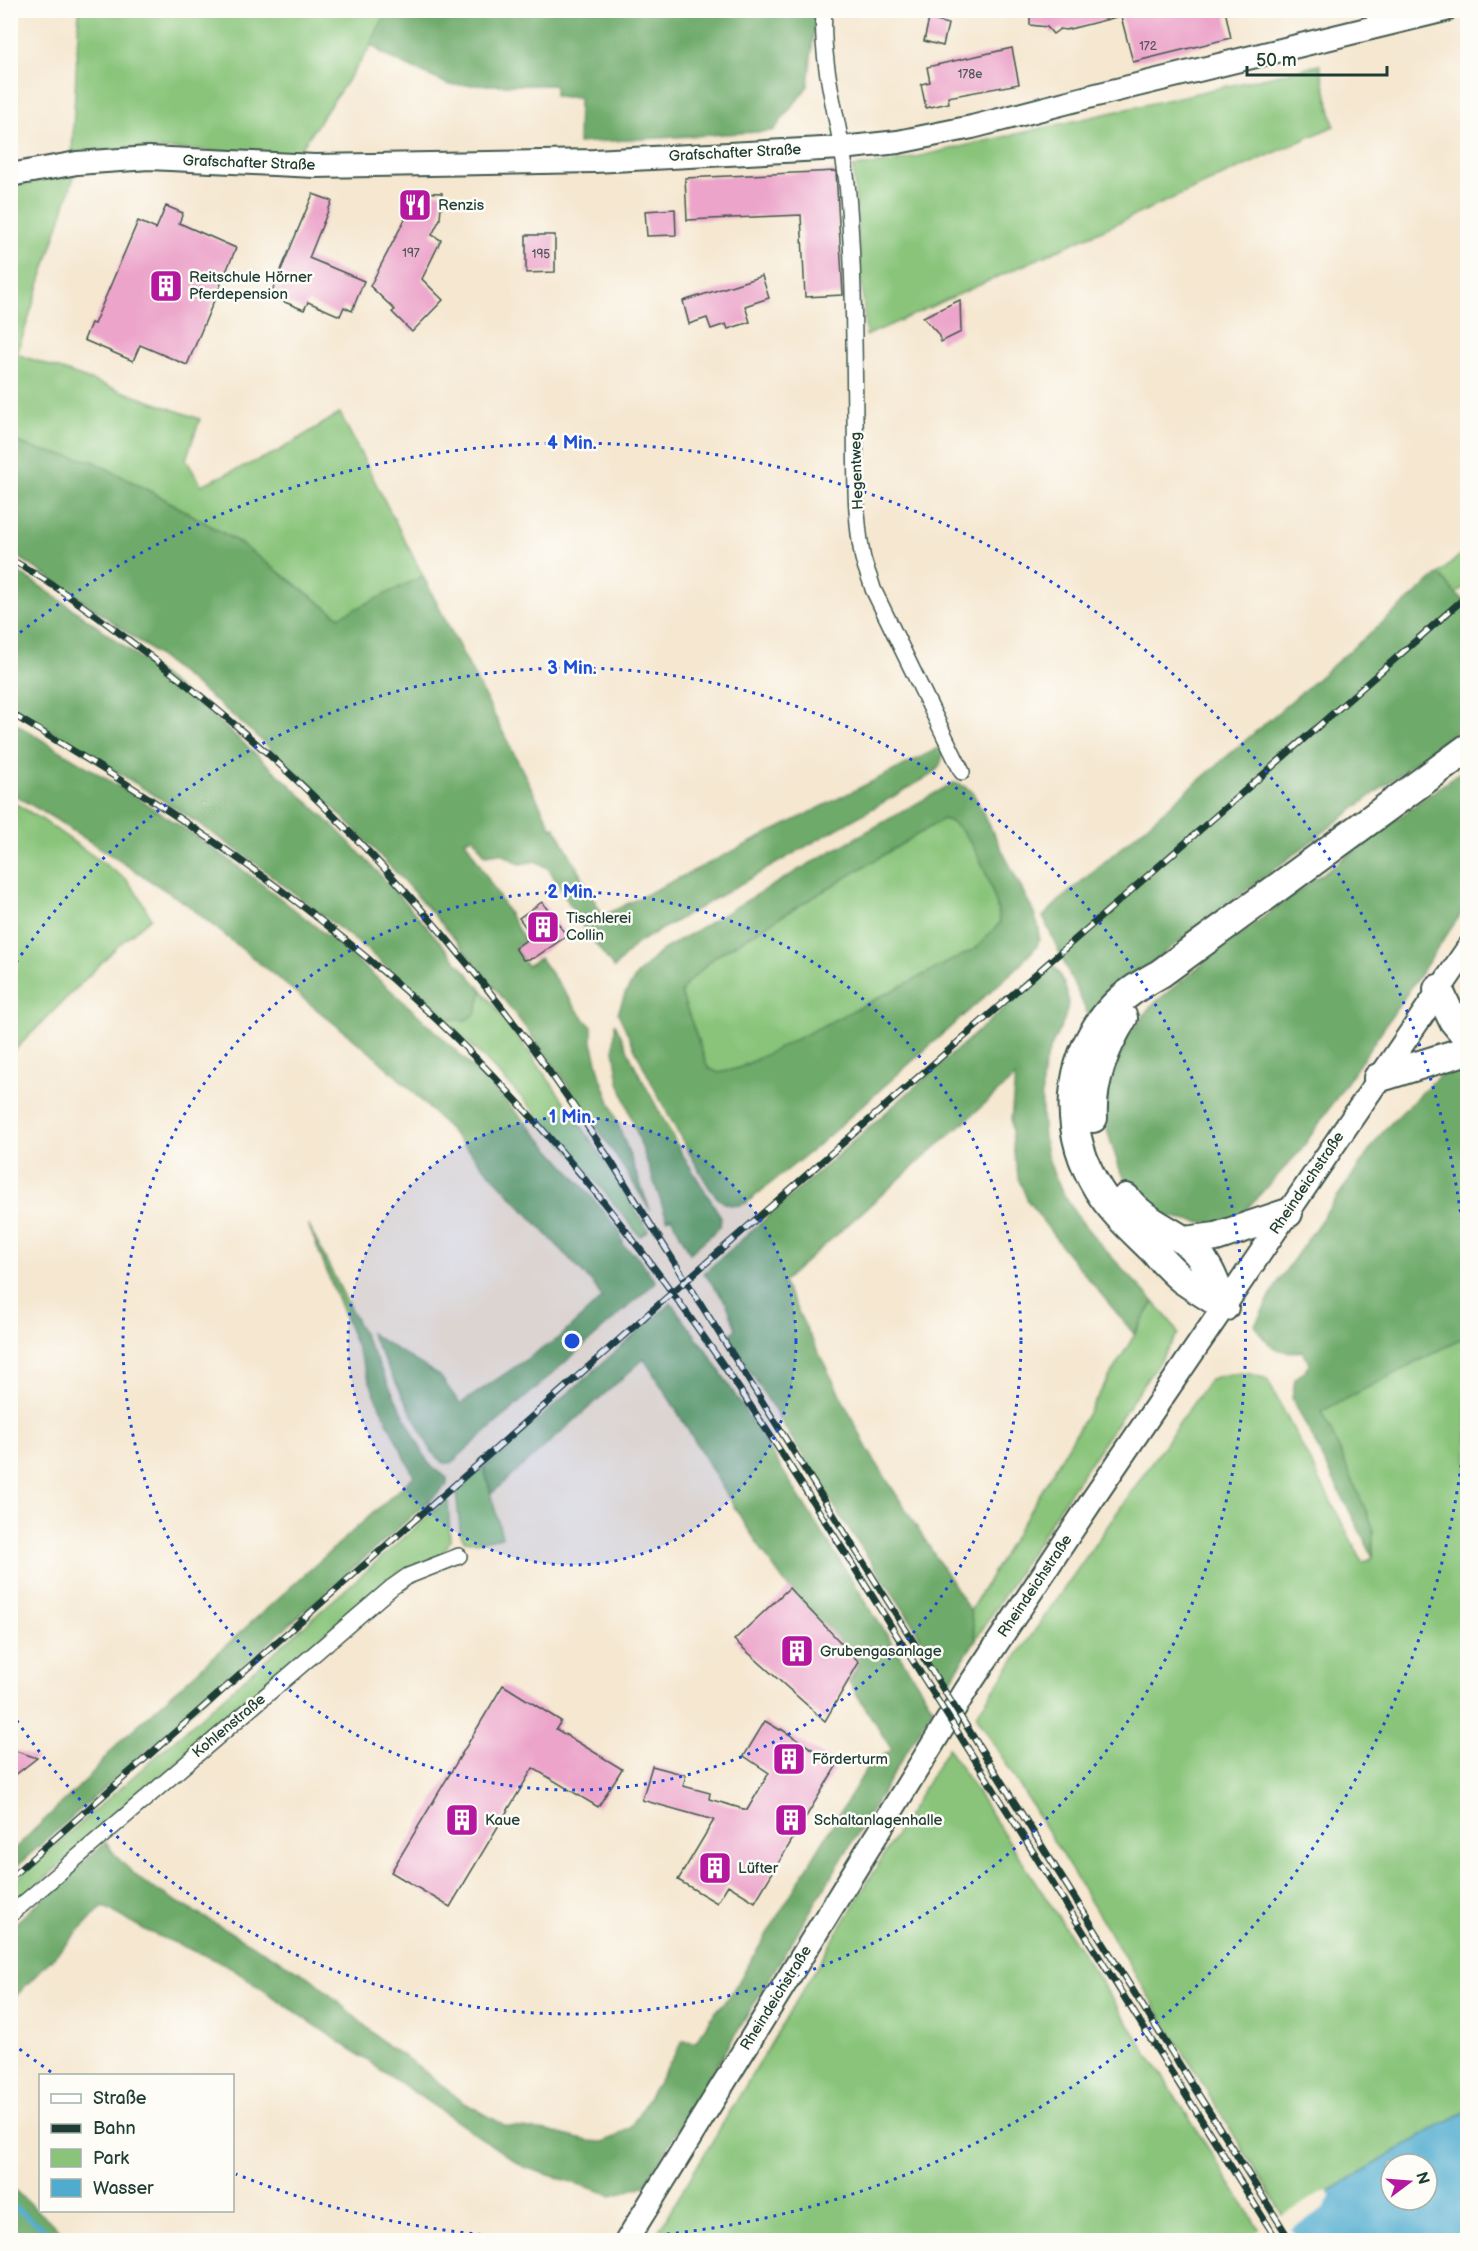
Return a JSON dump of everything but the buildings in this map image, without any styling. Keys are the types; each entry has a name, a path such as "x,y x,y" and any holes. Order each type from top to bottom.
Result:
{"highway":[{"path":"1224,1307 1181,1278 1119,1215 1098,1190 1086,1164 1077,1133 1074,1101 1077,1068 1086,1045 1099,1023 1135,988 1161,973 1467,748"},
{"path":"1161,973 1125,1016 1104,1055 1097,1075 1092,1102 1094,1130 1102,1157 1114,1182 1130,1204 1151,1221 1185,1241 1203,1260 1213,1276 1224,1307"},
{"path":"1438,989 1467,1001"},
{"path":"1438,989 1453,1020 1467,1038"},
{"path":"1378,1078 1467,1050"},
{"path":"1185,1241 1216,1237 1288,1213"}],"main road":[{"name":"Grafschafter Straße","path":"10,175 78,163 149,158 326,166 594,160 842,148 898,142 972,127 1445,10"},
{"name":"Rheindeichstraße","path":"627,2241 966,1690 1467,948"}],"street":[{"name":"Hegentweg","path":"824,10 822,38 829,87 842,148 849,207 856,467 859,533 863,556 873,588 962,772"},
{"name":"Kohlenstraße","path":"10,1915 391,1588 408,1576 459,1556"}],"green space":[{"path":"388,10 816,11 808,86 773,131 578,143 579,98 555,96 555,85 449,85 388,57 370,44"},
{"path":"79,11 395,11 297,154 141,148 72,153"},
{"path":"1320,65 1334,126 866,336 853,167 889,163"},
{"path":"75,174 17,354 200,419 186,459 201,485 277,452 340,413 423,576 340,617 238,542 161,497 92,461 35,449 11,439 11,186"},
{"path":"10,439 35,449 92,461 161,497 238,542 339,617 423,576 552,828 555,827 603,916 943,746 941,761 933,774 636,944 614,968 585,930 549,869 536,861 520,864 500,853 485,855 473,837 465,840 525,941 515,948 527,966 540,958 592,1027 592,1042 601,1078 650,1210 608,1144 518,1017 469,956 366,840 253,733 195,684 74,594 11,552"},
{"path":"1467,549 1467,584 1456,594 1439,574"},
{"path":"11,567 96,625 178,688 295,789 390,885 482,990 476,1013 464,1021 442,1017 365,948 251,860 180,811 11,706"},
{"path":"1439,574 1456,594 1467,602 1467,723 1105,998 1090,1019 1043,917"},
{"path":"11,721 190,832 299,913 398,996 445,1040 534,1131 619,1230 624,1246 638,1257 656,1282 451,1463 444,1463 432,1452 370,1333 440,1376 460,1404 561,1336 602,1298 595,1286 445,1125 372,1054 185,903 11,793"},
{"path":"1467,767 1467,905 1301,1150 1241,1215 1221,1224 1202,1223 1158,1214 1141,1200 1121,1173 1107,1130 1107,1089 1127,1038 1151,1006 1215,953"},
{"path":"953,783 960,784 972,791 1034,913 1039,929 1039,939 1037,946 1019,966 816,1147 746,1203 730,1205 716,1197 704,1179 655,1090 618,1013 625,994 636,976 661,951","holes":["943,819 954,824 964,834 982,863 998,911 1000,923 975,949 739,1068 719,1073 708,1068 681,993 686,984 716,956"]},
{"path":"11,801 41,819 127,880 151,918 121,943 11,1054"},
{"path":"943,819 954,824 974,847 994,896 1000,923 975,949 739,1068 719,1073 708,1068 681,993 686,984 716,956"},
{"path":"1053,965 1067,993 1068,1005 1066,1016 1050,1049 1043,1073 1042,1108 1047,1154 1055,1176 1077,1216 1154,1302 1134,1334 1063,1248 1028,1201 1019,1180 1014,1153 1011,1121 1015,1077 783,1282 868,1450 970,1611 976,1639 948,1684 906,1613 843,1520 728,1336 736,1329 727,1304 704,1273"},
{"path":"482,990 569,1108 648,1231 640,1236 545,1123 442,1017 464,1021 476,1013"},
{"path":"615,1023 637,1070 682,1154 721,1217 720,1227 690,1253 671,1217 667,1219 619,1082 614,1050"},
{"path":"1467,1058 1467,1336 1322,1411 1373,1527 1373,1557 1292,1398 1295,1379 1305,1371 1309,1364 1303,1351 1287,1352 1274,1347 1269,1344 1255,1325 1280,1279 1384,1130 1439,1076"},
{"path":"308,1224 427,1461 447,1478 447,1485 11,1871 11,1852 87,1779 120,1741 414,1476 380,1407"},
{"path":"1154,1302 1178,1334 1071,1490 976,1639 970,1611"},
{"path":"671,1303 709,1354 933,1708 644,2186 612,2195 524,2167 225,1964 147,1931 103,1906 11,2001 11,1927 106,1842 119,1859 146,1884 312,1979 388,2046 418,2066 463,2102 506,2126 548,2131 588,2141 603,2142 630,2128 683,2041 696,2042 710,2019 731,1994 870,1763 892,1750 849,1682 860,1663 805,1607 768,1560 644,1359 491,1494 484,1467"},
{"path":"1467,1336 1467,2111 1395,2152 1379,2152 1379,2161 1285,2218 976,1715 1210,1379 1238,1373 1267,1379 1363,1563 1373,1557 1373,1527 1322,1411"},
{"path":"484,1467 502,1537 476,1542 465,1541 461,1535 456,1491"},
{"path":"448,1499 450,1541 444,1552 436,1558 400,1572 387,1580 11,1908 10,1885"},
{"path":"948,1748 1167,2083 1261,2232 1249,2240 653,2240"},
{"path":"11,2187 71,2240 11,2240"}],"water":[{"path":"1467,2111 1467,2240 1249,2240 1379,2162 1379,2212 1439,2212 1439,2152 1395,2152"}],"pier":[{"path":"1326,2190 1329,2191 1330,2197 1324,2208 1291,2229 1298,2240 1246,2240 1259,2230"}],"waterway":[{"path":"10,2204 59,2240"}],"railway":[{"path":"10,559 91,612 188,685 283,768 373,856 457,951 511,1020 556,1080 612,1163 1290,2240"},
{"path":"10,1878 665,1299 1468,595"},
{"path":"10,713 178,817 232,854 337,933 436,1019 506,1090 572,1164 633,1240 691,1319 801,1482 1277,2240"}],"place":[{"name":"Renzis","path":"415,205"},
{"name":"Reitschule Hörner Pferdepension","path":"166,286"},
{"name":"Tischlerei Collin","path":"543,927"},
{"name":"Grubengasanlage","path":"797,1651"},
{"name":"Förderturm","path":"789,1759"},
{"name":"Kaue","path":"462,1820"},
{"name":"Schaltanlagenhalle","path":"791,1820"},
{"name":"Lüfter","path":"715,1868"}]}
